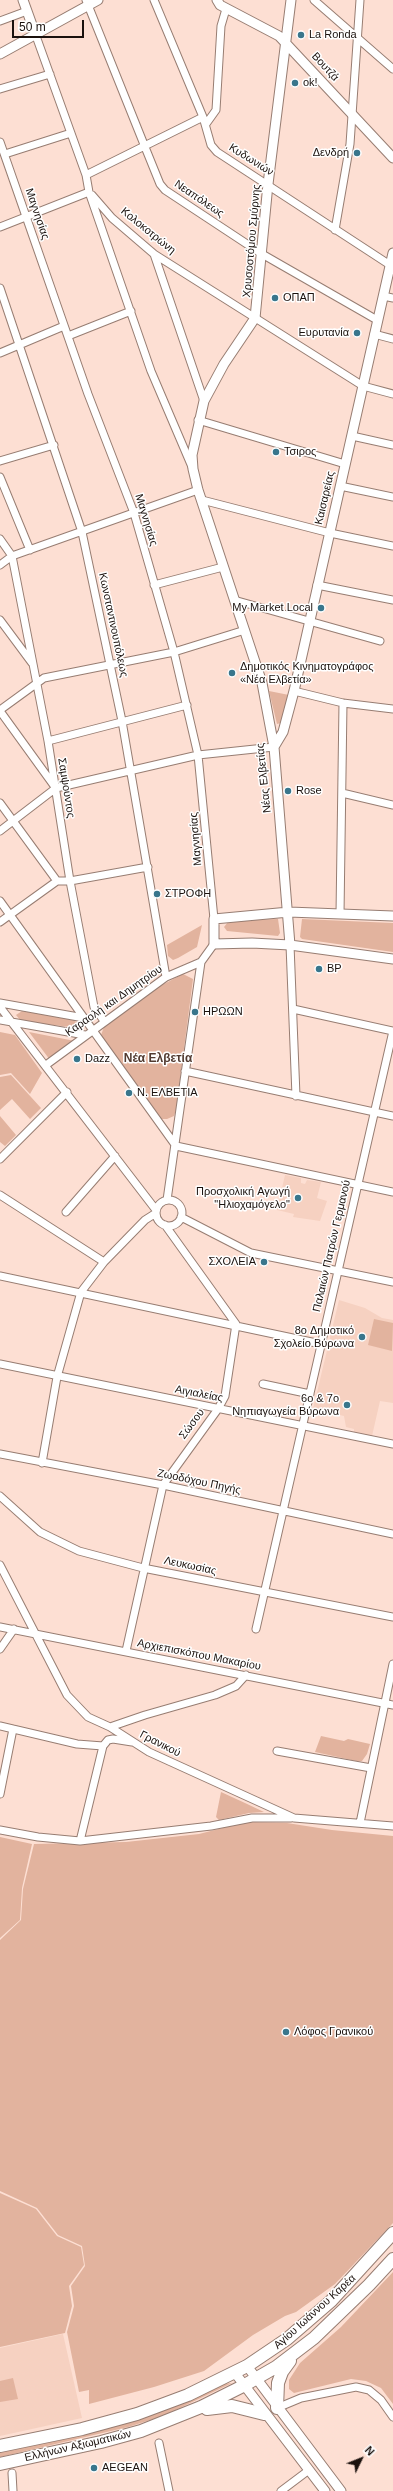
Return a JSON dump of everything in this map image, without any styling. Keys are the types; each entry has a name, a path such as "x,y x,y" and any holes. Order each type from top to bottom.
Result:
{"main road":[{"name":"Αγίου Ιωάννου Καρέα","path":"235,2373 287,2339 331,2300 393,2233"},
{"name":"Αγίου Ιωάννου Καρέα","path":"243,2386 296,2352 341,2314 393,2259"},
{"path":"277,2408 278,2384 282,2372 296,2352"},
{"name":"Ελλήνων Αξιωματικών","path":"0,2446 82,2429 137,2414 188,2395 235,2373"},
{"name":"Ελλήνων Αξιωματικών","path":"0,2464 101,2442 141,2431 188,2412 243,2386"},
{"path":"188,2412 226,2406 239,2406 264,2414"}],"street":[{"path":"23,0 86,175 89,192 151,371 192,470"},
{"path":"0,54 36,36 87,3 98,0"},
{"name":"Κυδωνιών","path":"154,0 204,121 211,145 217,152 390,265"},
{"path":"86,175 204,121 216,110 221,26 226,9 217,0"},
{"name":"Χρυσοστόμου Σμύρνης","path":"192,470 192,455 198,420 204,401 224,364 255,318 268,184 285,42 292,0"},
{"path":"314,0 393,69"},
{"path":"335,230 353,116 356,36 360,0"},
{"name":"Νεαπόλεως","path":"87,3 160,184 165,190 262,254 377,320"},
{"name":"Βουτζά","path":"226,9 270,29 285,42 393,158"},
{"path":"0,21 27,11"},
{"path":"0,89 50,74"},
{"path":"5,154 71,133"},
{"name":"Μαγνησίας","path":"0,142 64,326 134,513 174,652 198,755 214,919"},
{"path":"0,227 26,215 89,192"},
{"name":"Κολοκοτρώνη","path":"89,192 112,218 154,254 362,386 393,394"},
{"name":"Καισαρείας","path":"274,747 283,732 294,691 393,253"},
{"path":"154,254 204,401"},
{"name":"Κωνσταντινουπόλεως","path":"0,288 82,532 122,721 166,977"},
{"path":"383,296 393,298"},
{"path":"68,336 131,311"},
{"path":"0,353 64,326"},
{"path":"374,334 393,339"},
{"path":"198,420 345,464"},
{"path":"352,436 393,445"},
{"path":"0,461 54,445"},
{"name":"Νέας Ελβετίας","path":"192,470 262,683 274,747 289,912 296,1096"},
{"path":"0,477 30,550"},
{"path":"340,486 393,497"},
{"path":"0,565 12,556 198,490"},
{"path":"202,500 330,533 393,546"},
{"path":"0,539 12,556"},
{"name":"Σαμψούντος","path":"12,556 48,741 70,881 94,1007 104,1021"},
{"path":"154,585 223,567"},
{"path":"317,585 393,600"},
{"path":"234,600 380,641"},
{"path":"0,620 33,665"},
{"path":"56,788 0,711 36,682 44,678 174,652 245,630"},
{"path":"294,691 343,703 393,709"},
{"path":"340,914 343,703"},
{"path":"48,741 187,705"},
{"path":"0,831 56,788 131,772 198,755 274,747"},
{"path":"342,793 393,804"},
{"path":"0,803 57,881"},
{"path":"0,922 57,881 70,881 148,866"},
{"path":"0,901 176,1146 393,1192"},
{"path":"167,1200 176,1146 201,962 214,944 214,919 289,912 393,916"},
{"path":"214,944 252,943 290,945 393,959"},
{"name":"Καραολή και Δημητρίου","path":"46,1065 93,1029 166,977 201,962"},
{"path":"0,1003 84,1018"},
{"path":"0,1007 14,1023 115,1156 156,1212 158,1220 165,1225 236,1324"},
{"path":"293,1009 393,1031"},
{"path":"0,1020 85,1035"},
{"name":"Παλαιών Πατρών Γερμανού","path":"256,1629 373,1112 393,1031"},
{"path":"185,1071 393,1116"},
{"path":"0,1159 67,1092"},
{"path":"66,1212 115,1156"},
{"path":"0,1195 104,1262"},
{"path":"42,1462 57,1377 81,1292 104,1262 145,1220 156,1212 160,1204 167,1200"},
{"path":"165,1225 177,1223 181,1217 179,1205 167,1200"},
{"path":"181,1217 250,1253 393,1282"},
{"path":"0,1276 236,1324 321,1344"},
{"name":"Σώσου","path":"126,1651 162,1485 218,1409 225,1396 236,1324"},
{"name":"Αιγιαλείας","path":"0,1364 57,1377 393,1444"},
{"path":"263,1384 310,1394"},
{"name":"Ζωοδόχου Πηγής","path":"0,1454 162,1485 283,1512 393,1534"},
{"name":"Λευκωσίας","path":"0,1496 40,1532 79,1551 143,1568 393,1617"},
{"name":"Γρανικού","path":"0,1565 72,1701 88,1717 110,1727 132,1742 294,1818 393,1826"},
{"name":"Αρχιεπισκόπου Μακαρίου","path":"0,1626 393,1705"},
{"path":"0,1649 14,1629"},
{"path":"360,1823 393,1664"},
{"path":"110,1727 145,1714 216,1695 236,1686 246,1675"},
{"path":"0,1726 77,1744 103,1746"},
{"path":"0,1794 13,1730"},
{"path":"80,1841 103,1746 108,1740 113,1739 132,1742"},
{"path":"277,1751 371,1768"},
{"path":"0,1830 38,1837 80,1841 211,1826 252,1818 294,1818"},
{"path":"247,2366 277,2408 341,2491"},
{"path":"235,2373 264,2414 325,2491"},
{"path":"277,2408 301,2398 356,2387 369,2390 380,2400 393,2417"},
{"path":"159,2443 169,2491"},
{"path":"281,2491 309,2470"},
{"path":"12,2473 13,2491"}],"shaded area":[{"path":"269,691 289,695 281,723 277,724"},
{"path":"278,919 280,933 278,936 227,931 224,927 228,922 239,920"},
{"path":"302,919 393,923 393,952 302,939 300,937"},
{"path":"202,925 197,947 173,960 168,956 167,945"},
{"path":"183,974 193,979 176,1110 174,1116 167,1119 161,1119 101,1035 104,1027 162,985"},
{"path":"22,1011 72,1019 79,1024 78,1028 21,1021 16,1015"},
{"path":"0,1032 15,1035 42,1073 30,1094 11,1073 0,1075"},
{"path":"29,1032 75,1041 50,1060"},
{"path":"11,1075 41,1108 30,1119 12,1099 0,1110 0,1077"},
{"path":"0,1116 16,1135 5,1146 0,1142"},
{"name":"Προσχολική Αγωγή \"Ηλιοχαμόγελο\"","path":"285,1175 301,1178 301,1183 305,1184 307,1180 321,1182 317,1198 327,1201 320,1221 293,1217 294,1214 277,1210"},
{"name":"8ο Δημοτικό Σχολείο Βύρωνα","path":"339,1300 365,1308 382,1318 393,1320 393,1403 380,1401 372,1436 354,1432 354,1429 346,1427 344,1416 313,1409"},
{"path":"374,1319 393,1323 392,1351 368,1345"},
{"path":"321,1736 344,1741 348,1739 370,1744 367,1754 362,1761 356,1761 315,1752"},
{"path":"221,1792 264,1812 249,1813 219,1820 216,1817"},
{"path":"246,1822 287,1823 332,1830 393,1836 393,2223 335,2284 296,2312 285,2316 253,2335 204,2371 154,2387 89,2404 89,2390 79,2392 67,2332 74,2306 71,2286 85,2266 82,2246 58,2235 37,2208 0,2191 0,1940 21,1920 23,1889 34,1844 126,1842 199,1834"},
{"path":"0,1837 32,1844 22,1888 20,1920 0,1938"},
{"path":"0,2193 36,2209 57,2236 81,2247 84,2265 69,2286 72,2306 65,2333 0,2347"},
{"path":"393,2272 393,2404 381,2388 366,2381 351,2379 294,2393 289,2389 289,2380 300,2363 341,2327"},
{"path":"63,2334 82,2418 0,2436 0,2348"},
{"path":"13,2378 18,2399 0,2402 0,2381"},
{"path":"232,2383 163,2416 128,2427 0,2457 0,2452 64,2437 222,2384"}],"place":[{"name":"La Ronda","path":"301,35"},
{"name":"ok!","path":"295,83"},
{"name":"Δενδρή","path":"357,153"},
{"name":"ΟΠΑΠ","path":"275,298"},
{"name":"Ευρυτανία","path":"357,333"},
{"name":"Τσιρος","path":"276,452"},
{"name":"My Market Local","path":"321,608"},
{"name":"Δημοτικός Κινηματογράφος «Νέα Ελβετία»","path":"232,673"},
{"name":"Rose","path":"288,791"},
{"name":"ΣΤΡΟΦΗ","path":"157,894"},
{"name":"BP","path":"319,969"},
{"name":"ΗΡΩΩΝ","path":"195,1012"},
{"name":"Dazz","path":"77,1059"},
{"name":"Ν. ΕΛΒΕΤΙΑ","path":"129,1093"},
{"name":"Προσχολική Αγωγή \"Ηλιοχαμόγελο\"","path":"298,1198"},
{"name":"ΣΧΟΛΕΙΑ","path":"264,1262"},
{"name":"8ο Δημοτικό Σχολείο Βύρωνα","path":"362,1337"},
{"name":"6ο & 7ο Νηπιαγωγεία Βύρωνα","path":"347,1405"},
{"name":"Λόφος Γρανικού","path":"286,2032"},
{"name":"AEGEAN","path":"94,2468"}],"district":[{"name":"Νέα Ελβετία","path":"158,1059"}]}
